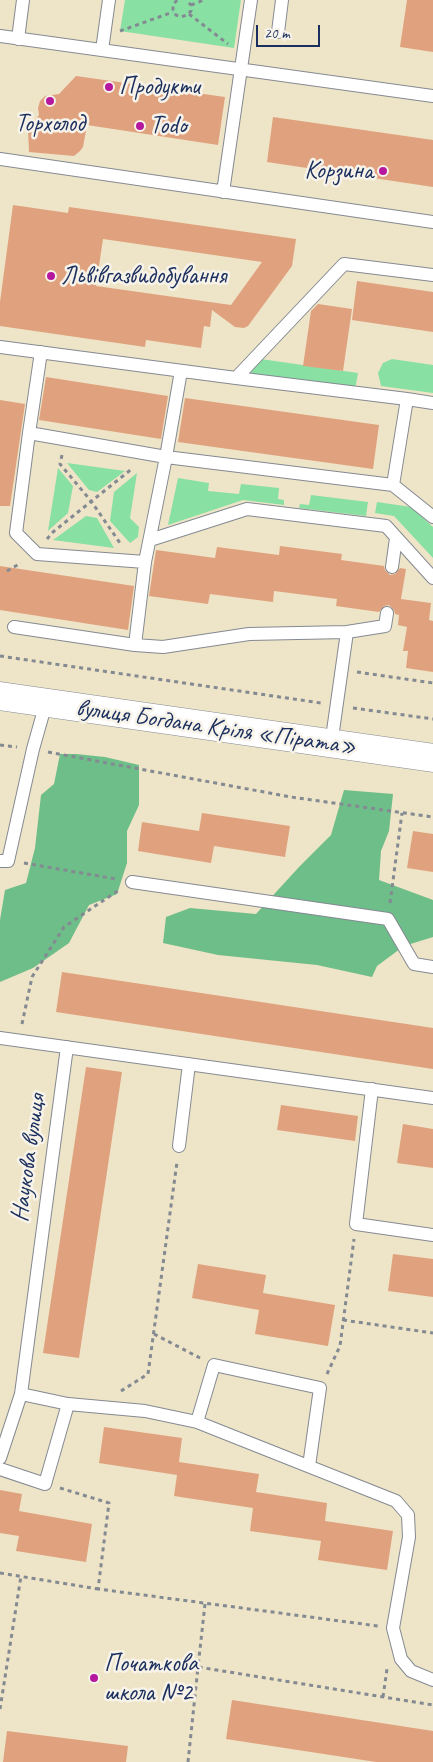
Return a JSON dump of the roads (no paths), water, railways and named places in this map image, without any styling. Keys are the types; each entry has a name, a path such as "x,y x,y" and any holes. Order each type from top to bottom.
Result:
{"street":[{"name":"вулиця Богдана Кріля «Пірата»","path":"0,696 331,745 433,758"}],"lane":[{"path":"18,39 23,0"},
{"path":"102,50 109,0"},
{"path":"223,192 251,0"},
{"path":"278,32 282,0"},
{"path":"0,36 433,96"},
{"path":"0,159 433,222"},
{"path":"236,378 344,264 433,275"},
{"path":"0,347 181,372 433,403"},
{"path":"40,352 16,533 37,554 145,562"},
{"path":"135,645 145,562 181,372"},
{"path":"393,485 407,399"},
{"path":"29,433 166,456 393,485 433,517"},
{"path":"150,540 247,509 386,526 433,578"},
{"path":"392,567 396,538"},
{"path":"14,627 135,645 163,646 249,634 348,632 385,626 387,613"},
{"path":"331,745 348,632"},
{"path":"4,861 46,703"},
{"path":"132,882 388,919 414,964 433,967"},
{"path":"0,1038 433,1098"},
{"name":"Наукова вулиця","path":"0,1458 21,1394 67,1047"},
{"path":"179,1146 189,1064"},
{"path":"372,1089 356,1224 433,1235"},
{"path":"197,1422 214,1365 320,1388 309,1466"},
{"path":"21,1394 68,1404 144,1411 197,1422 396,1501 408,1515 409,1537 393,1628 401,1659 411,1671 433,1680"},
{"path":"0,1469 45,1484 68,1404"}],"place":[{"name":"Продукти","path":"109,87"},
{"name":"Торхолод","path":"50,101"},
{"name":"Todo","path":"140,126"},
{"name":"Корзина","path":"383,171"},
{"name":"Львівгазвидобування","path":"51,276"},
{"name":"Початкова школа №2","path":"94,1678"}]}
